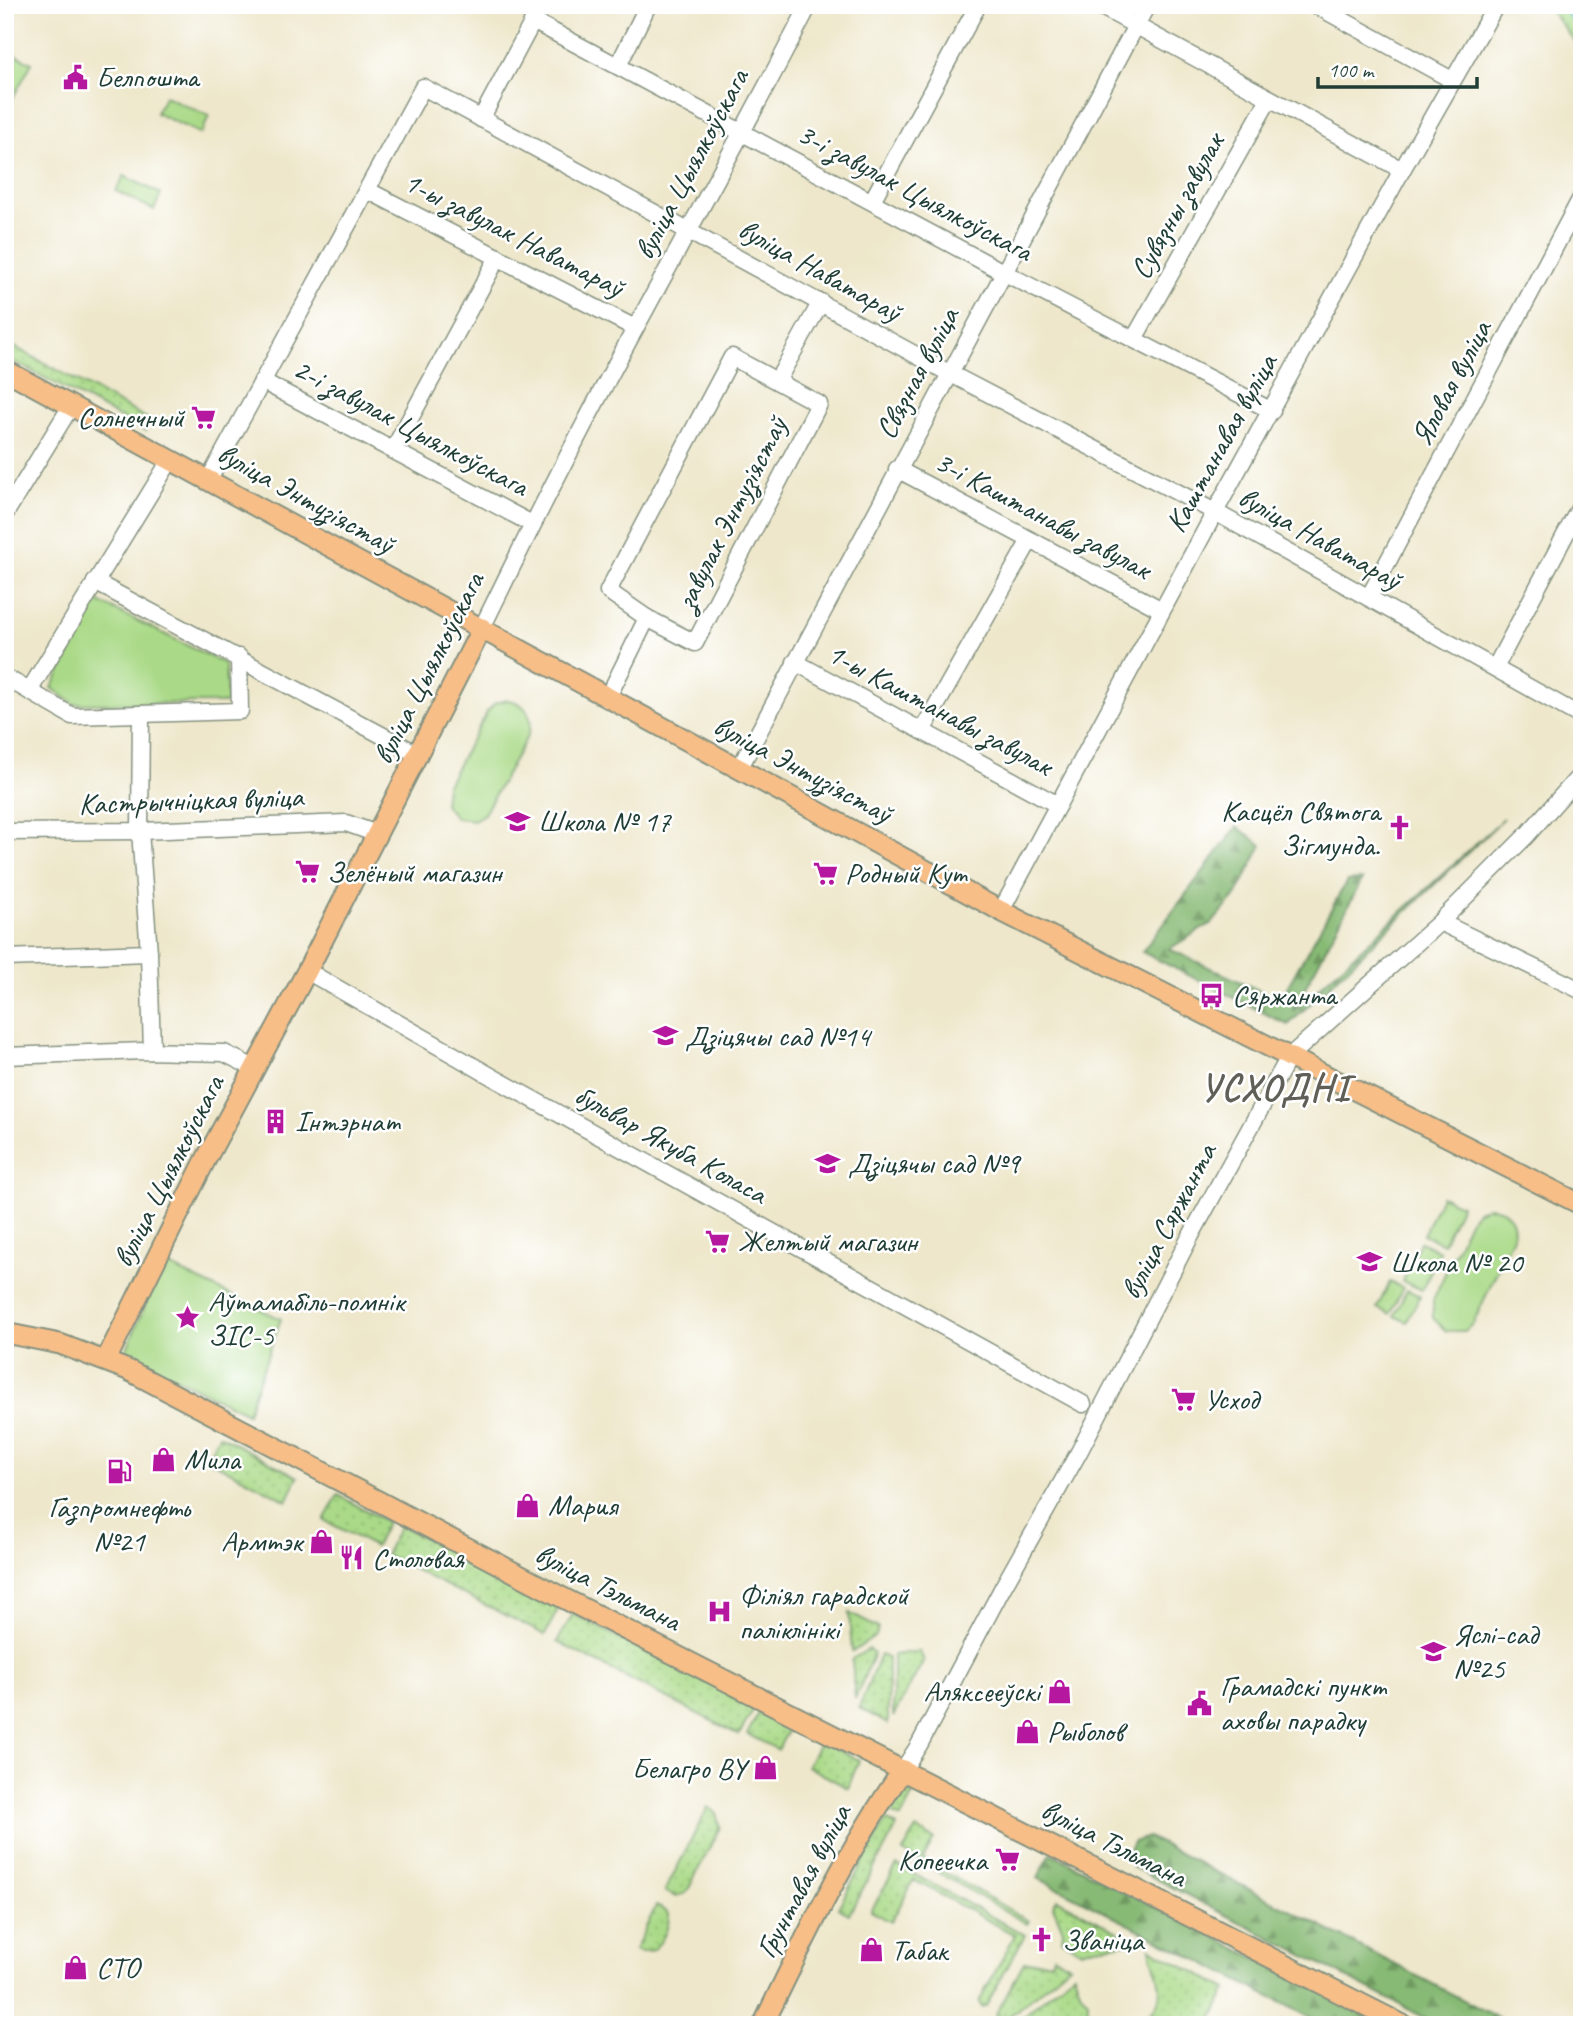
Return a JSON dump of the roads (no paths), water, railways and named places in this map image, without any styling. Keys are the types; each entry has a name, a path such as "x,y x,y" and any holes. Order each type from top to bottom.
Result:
{"main road":[{"name":"вуліца Энтузіястаў","path":"5,370 1001,911 1582,1205"},
{"name":"вуліца Цыялкоўскага","path":"106,1360 482,628"},
{"name":"вуліца Тэльмана","path":"5,1333 60,1345 106,1360 569,1601 1403,2025"},
{"name":"Грунтавая вуліца","path":"763,2025 816,1916 876,1808 903,1770"}],"street":[{"path":"618,66 649,5"},
{"name":"вуліца Цыялкоўскага","path":"482,628 532,524 635,328 744,132 809,5"},
{"path":"872,201 978,5"},
{"path":"1098,5 1402,170"},
{"name":"Связная вуліца","path":"739,769 1147,5"},
{"path":"1315,5 1452,80"},
{"name":"Каштанавая вуліца","path":"1001,911 1215,512 1402,170 1496,5"},
{"name":"3-і завулак Цыялкоўскага","path":"481,119 533,21 1003,272 1272,411"},
{"name":"вуліца Наватараў","path":"209,479 423,88 949,373 1215,512 1582,717"},
{"name":"Сувязны завулак","path":"1134,340 1269,99"},
{"name":"1-ы завулак Наватараў","path":"367,190 635,328"},
{"name":"Яловая вуліца","path":"1369,597 1582,196"},
{"path":"393,450 498,257"},
{"name":"завулак Энтузіястаў","path":"777,381 821,302"},
{"name":"завулак Энтузіястаў","path":"732,358 819,404 695,643 647,618 608,591 732,358"},
{"name":"2-і завулак Цыялкоўскага","path":"262,381 532,524"},
{"path":"5,514 71,406"},
{"path":"29,691 171,459"},
{"name":"3-і Каштанавы завулак","path":"897,469 1162,610"},
{"path":"1495,668 1582,502"},
{"path":"922,731 1030,540"},
{"path":"95,582 419,754"},
{"name":"завулак Энтузіястаў","path":"607,699 647,618"},
{"path":"5,677 72,716 240,711 239,657"},
{"name":"1-ы Каштанавы завулак","path":"794,663 1058,805"},
{"path":"141,714 140,831 149,953 148,1051"},
{"name":"вуліца Сяржанта","path":"903,1770 1079,1452 1189,1239 1289,1057 1440,922 1527,835 1582,773"},
{"name":"Кастрычніцкая вуліца","path":"6,832 140,831 346,823 377,834"},
{"path":"1440,922 1582,991"},
{"path":"5,958 149,953"},
{"name":"бульвар Якуба Коласа","path":"307,971 496,1079 1083,1404"},
{"path":"5,1056 148,1051 224,1053 254,1068"}],"waterway":[{"path":"1560,5 1582,31"}],"place":[{"name":"Белпошта","path":"76,77"},
{"name":"Солнечный","path":"204,417"},
{"name":"Школа № 17","path":"518,821"},
{"name":"Касцёл Святога Зігмунда.","path":"1400,828"},
{"name":"Зелёный магазин","path":"307,872"},
{"name":"Родный Кут","path":"825,873"},
{"name":"Сяржанта","path":"1212,995"},
{"name":"Дзіцячы сад №14","path":"665,1036"},
{"name":"Інтэрнат","path":"275,1121"},
{"name":"Дзіцячы сад №9","path":"828,1163"},
{"name":"Желтый магазин","path":"718,1241"},
{"name":"Школа № 20","path":"1370,1262"},
{"name":"Аўтамабіль-помнік ЗІС-5","path":"188,1318"},
{"name":"Усход","path":"1184,1399"},
{"name":"Мила","path":"164,1459"},
{"name":"Газпромнефть №21","path":"119,1472"},
{"name":"Мария","path":"528,1505"},
{"name":"Армтэк","path":"322,1541"},
{"name":"Столовая","path":"352,1558"},
{"name":"Філіял гарадской паліклінікі","path":"719,1612"},
{"name":"Яслі-сад №25","path":"1433,1651"},
{"name":"Аляксееўскі","path":"1060,1691"},
{"name":"Грамадскі пункт аховы парадку","path":"1200,1703"},
{"name":"Рыболов","path":"1027,1731"},
{"name":"Белагро BY","path":"766,1768"},
{"name":"Копеечка","path":"1007,1860"},
{"name":"Званіца","path":"1042,1940"},
{"name":"Табак","path":"871,1950"},
{"name":"СТО","path":"76,1967"}],"district":[{"name":"УСХОДНІ","path":"1275,1087"}]}
